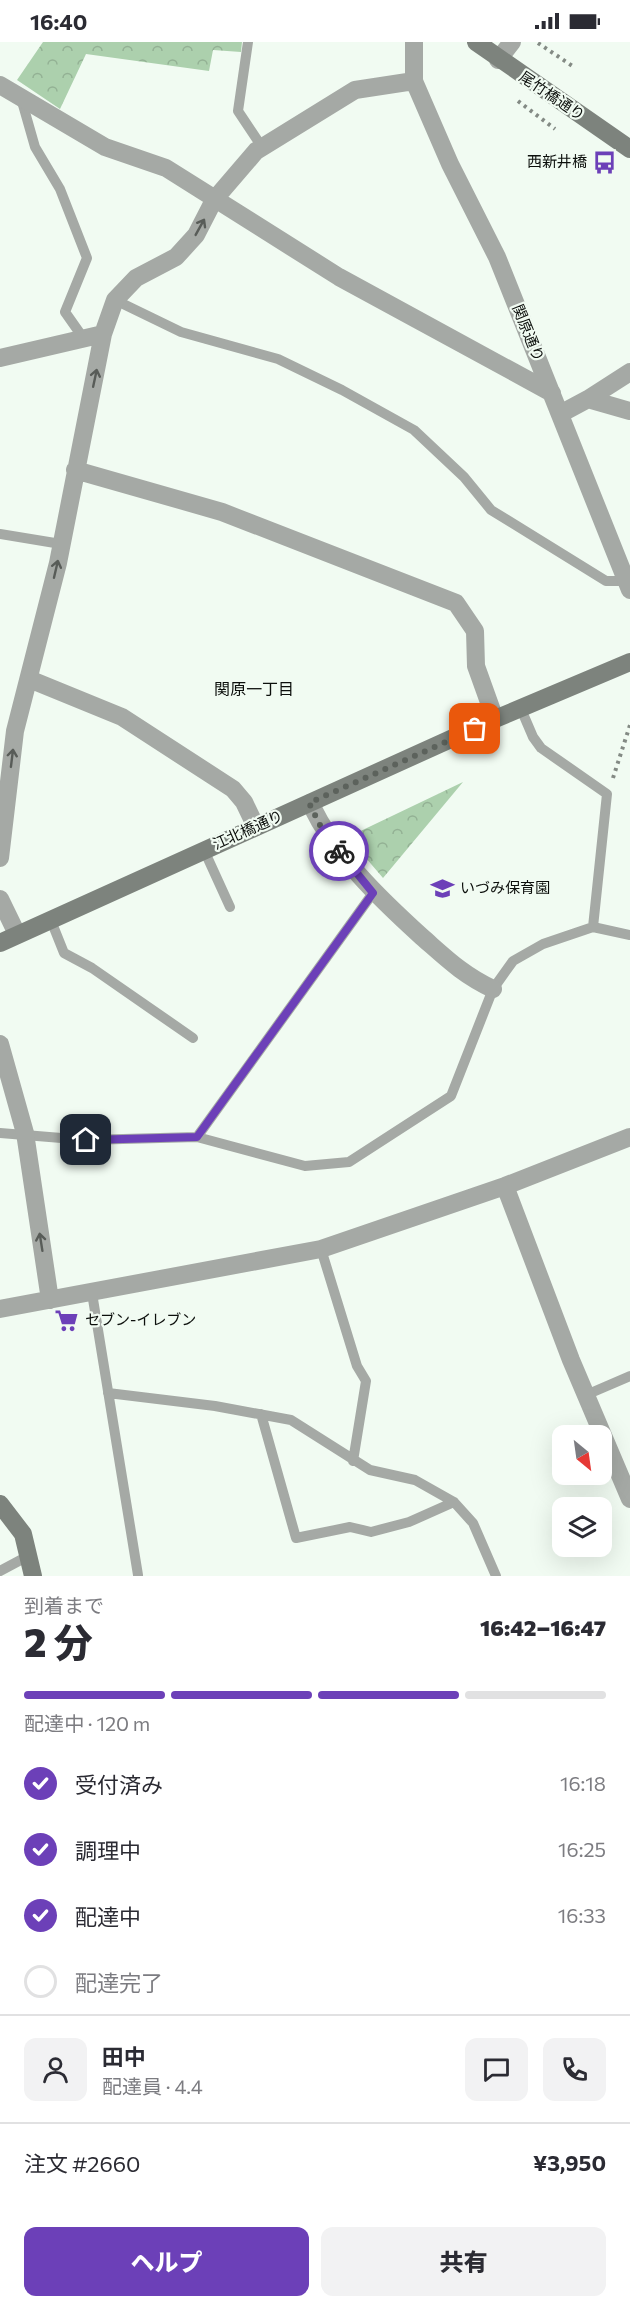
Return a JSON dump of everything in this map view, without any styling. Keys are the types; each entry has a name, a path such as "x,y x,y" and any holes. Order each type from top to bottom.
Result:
{"main road":[{"name":"尾竹橋通り","path":"476,42 498,60 630,149"},
{"name":"江北橋通り","path":"0,943 50,918 495,719 630,662"},
{"path":"0,1504 23,1534 30,1555 33,1576"}],"street":[{"path":"0,858 8,730 29,679 61,544 103,334 115,300 136,278 176,257 196,235 214,200 262,147 355,90 414,81 414,42"},
{"path":"498,60 512,42"},
{"name":"関原通り","path":"414,81 450,164 497,257 628,585"},
{"path":"0,85 105,147 165,168 339,276 552,393"},
{"path":"0,358 103,334"},
{"path":"560,414 630,372"},
{"path":"588,399 630,411"},
{"path":"75,471 222,512 456,603 475,631 476,666 495,719"},
{"path":"29,679 122,717 233,789 244,802 256,826"},
{"path":"309,803 322,829 373,893 467,977 493,989"},
{"path":"0,899 17,934"},
{"path":"0,1044 25,1134 50,1300"},
{"path":"0,1309 321,1249 505,1186 630,1137"},
{"path":"505,1186 586,1395 630,1499"}],"lane":[{"path":"248,42 238,111 262,147"},
{"path":"21,98 35,147 60,189 87,258 65,312 84,339"},
{"path":"115,300 181,332 278,359 363,401 414,430 433,445 491,510 606,581 628,585"},
{"path":"0,534 61,544"},
{"path":"521,709 532,737 541,748 607,794 592,927"},
{"path":"204,850 230,907"},
{"path":"197,1137 373,893"},
{"path":"50,918 64,953 92,968 193,1038"},
{"path":"0,1133 86,1140 197,1137 305,1166 349,1162 451,1096 493,989 513,961 543,944 592,927 630,935"},
{"path":"321,1249 357,1366 366,1381 353,1461"},
{"path":"92,1293 138,1575"},
{"path":"586,1395 630,1376"},
{"path":"108,1393 291,1420 370,1470 415,1480 454,1502 473,1523 496,1576"},
{"path":"261,1414 296,1538 350,1527 371,1532 410,1522 454,1502"},
{"path":"0,1571 30,1555"}],"path":[{"path":"538,43 574,67"},
{"path":"518,101 555,129"},
{"path":"607,794 630,725"}],"green space":[{"path":"43,42 242,42 241,52 213,50 209,71 86,54 60,109 17,80"},
{"path":"463,782 383,878 348,837"}],"way so far":[{"path":"339,851 322,829 309,803 475,729"}],"place":[{"name":"西新井橋","path":"605,162"},
{"name":"いづみ保育園","path":"442,888"},
{"name":"セブン-イレブン","path":"67,1320"}],"district":[{"name":"関原一丁目","path":"254,689"}],"route":[{"path":"86,1140 197,1137 373,893 339,851"}]}
